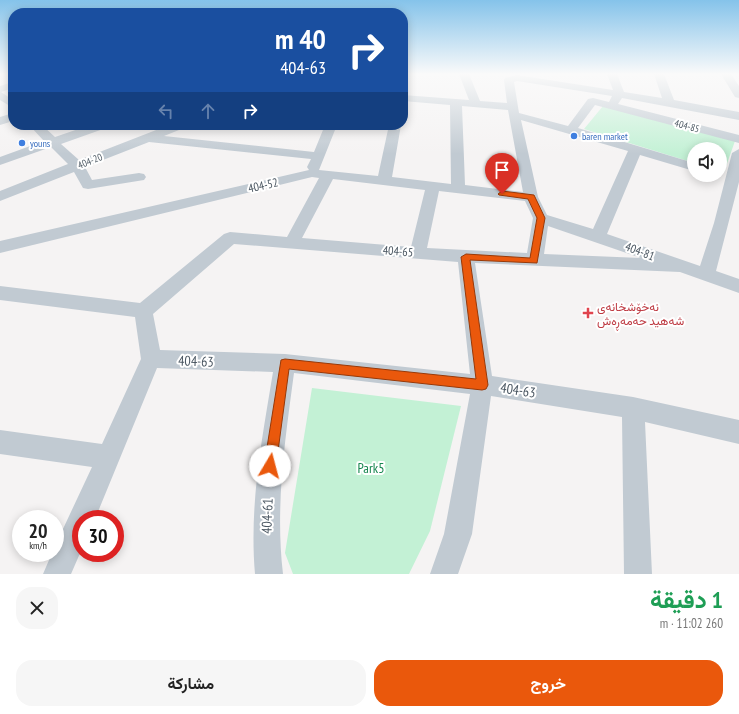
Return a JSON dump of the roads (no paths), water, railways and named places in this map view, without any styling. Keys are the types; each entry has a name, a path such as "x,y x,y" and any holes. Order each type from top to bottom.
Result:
{"street":[{"path":"433,101 476,105 513,111 687,165"},
{"path":"474,101 476,105"},
{"path":"511,101 531,197 541,218 534,261"},
{"path":"571,130 593,101"},
{"name":"404-85","path":"593,101 739,139"},
{"path":"611,106 615,101"},
{"path":"660,101 739,116"},
{"path":"456,103 458,189"},
{"path":"40,130 77,166 88,185 139,177"},
{"path":"0,161 88,130"},
{"name":"404-20","path":"0,196 167,130"},
{"path":"312,174 329,130"},
{"path":"384,181 394,130"},
{"path":"147,138 318,156"},
{"path":"598,236 635,150"},
{"path":"706,275 722,223 730,178 739,153"},
{"name":"404-52","path":"0,247 312,174 531,197"},
{"path":"292,242 328,175"},
{"path":"418,252 433,187"},
{"name":"404-81","path":"541,218 598,236 739,286"},
{"name":"404-65","path":"144,311 230,238 466,257 680,266"},
{"path":"444,574 458,534 482,385 466,257"},
{"path":"0,293 144,311 150,359 110,457 86,510"},
{"name":"404-63","path":"150,359 285,364 482,385 633,408 739,432"},
{"name":"404-61","path":"269,574 265,550 268,481 285,364"},
{"path":"633,408 638,574"},
{"path":"0,442 110,457"},
{"path":"57,574 72,540"}],"place":[{"name":"baren market","path":"574,136"},
{"name":"youns","path":"22,143"},
{"name":"نەخۆشخانەی شەهید حەمەڕەش","path":"588,313"}],"park label":[{"name":"Park5","path":"371,468"}]}
